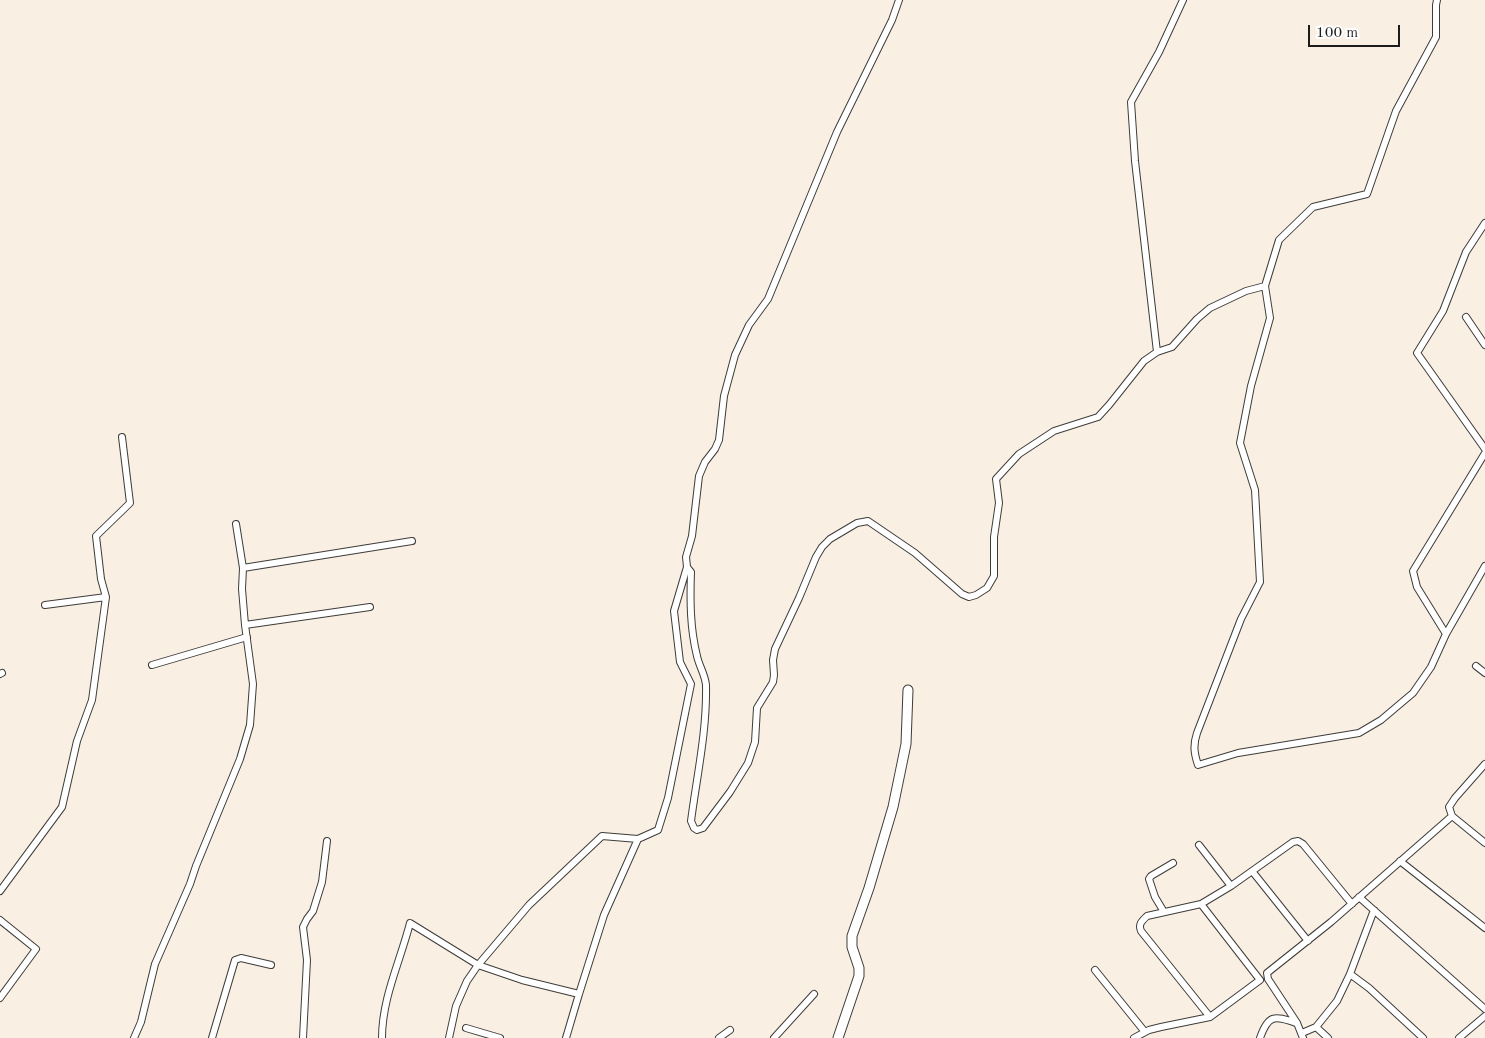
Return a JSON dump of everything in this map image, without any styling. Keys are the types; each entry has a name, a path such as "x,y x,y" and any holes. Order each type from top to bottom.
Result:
{"street":[{"path":"449,1038 456,1006 466,981 529,905 602,836 638,839 658,830 668,798 691,684 680,662 674,611 687,567 686,557 692,536 699,476 705,462 719,440 724,396 737,349 749,325 768,299 837,132 892,20 899,0"},
{"path":"1157,352 1135,161 1131,102 1159,52 1182,0"},
{"path":"1437,0 1436,37 1396,112 1367,194 1313,207 1279,240 1265,286 1270,318 1251,386 1240,443 1255,490 1260,582 1241,619 1197,733 1194,742 1194,752 1198,765 1238,753 1359,733 1381,720 1413,693 1432,667 1446,634 1485,566"},
{"path":"1485,223 1466,252 1443,311 1417,353 1485,449"},
{"path":"687,567 691,572 690,608 697,656 705,676 706,685 706,724 691,821 697,830 703,828 730,792 748,763 755,742 757,708 773,682 773,660 776,649 816,556 830,539 857,523 868,521 915,553 962,594 969,597 976,595 987,588 994,576 994,537 999,503 996,479 1019,454 1054,431 1098,417 1144,361 1157,352 1172,347 1197,319 1210,308 1246,291 1265,286"},
{"path":"1466,317 1485,345"},
{"path":"0,891 62,807 77,741 92,700 106,597 101,578 96,536 130,503 122,437"},
{"path":"1446,634 1417,587 1413,571 1485,453"},
{"path":"134,1038 141,1022 155,964 190,884 240,758 250,724 253,684 246,637 242,590 243,568 236,524"},
{"path":"243,568 412,541"},
{"path":"45,605 106,597"},
{"path":"245,625 370,607"},
{"path":"152,665 246,637"},
{"path":"1476,666 1485,673"},
{"path":"838,1038 859,976 859,968 852,947 852,936 869,888 893,807 906,744 908,690"},
{"path":"1485,764 1455,798 1449,808 1452,816 1485,843"},
{"path":"1134,1038 1161,1027 1210,1017 1308,941 1452,816"},
{"path":"566,1038 604,915 638,839"},
{"path":"303,1038 307,960 303,927 313,911 322,882 327,841"},
{"path":"1210,1017 1141,931 1139,927 1141,921 1147,916 1201,904 1231,886 1293,842 1300,841 1352,904"},
{"path":"1199,845 1231,886"},
{"path":"1400,860 1485,928"},
{"path":"1164,912 1155,897 1149,879 1173,863"},
{"path":"1252,871 1308,941"},
{"path":"1359,897 1485,1009"},
{"path":"1201,904 1260,980"},
{"path":"1267,973 1268,979 1297,1024 1302,1036 1316,1027 1337,1001 1350,974 1374,910"},
{"path":"0,920 36,949 0,998"},
{"path":"382,1038 382,1021 391,982 410,923 478,965 522,980 579,994"},
{"path":"212,1038 235,960 241,958 271,965"},
{"path":"1095,970 1145,1032"},
{"path":"1350,974 1369,988 1423,1038"},
{"path":"774,1038 814,994"},
{"path":"1459,1038 1485,1016"},
{"path":"1260,1038 1264,1025 1270,1019 1276,1017 1297,1024"},
{"path":"1316,1027 1328,1038"},
{"path":"466,1028 500,1038"},
{"path":"720,1038 730,1030"}]}
